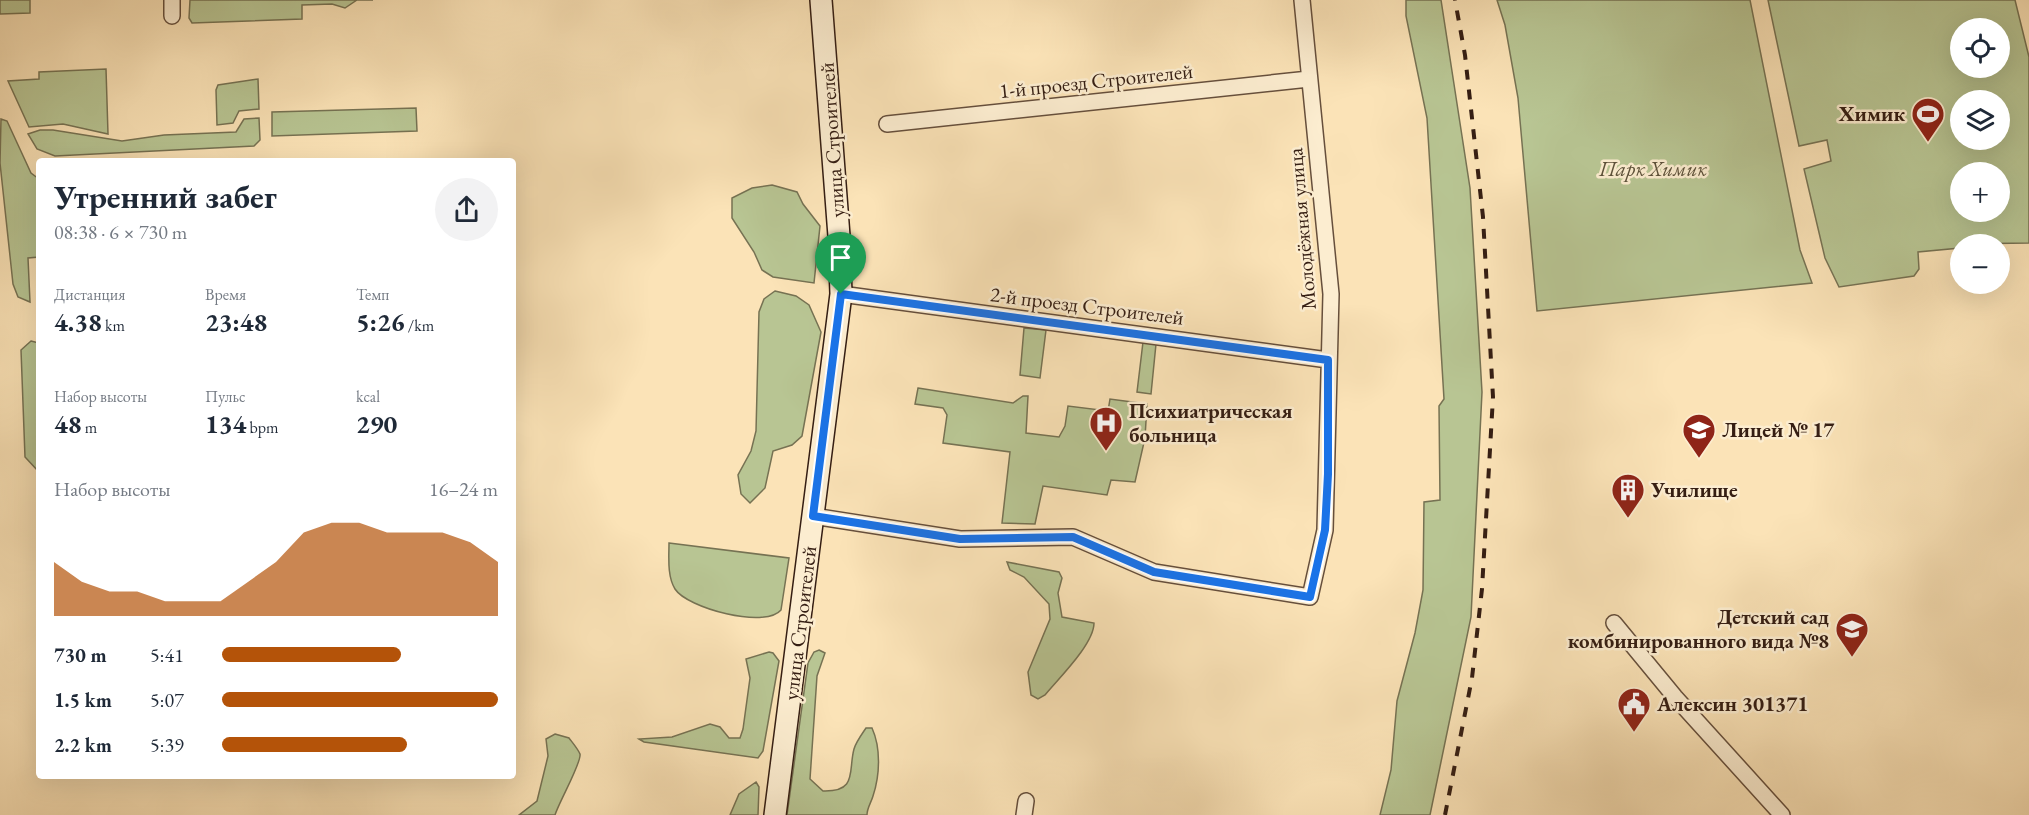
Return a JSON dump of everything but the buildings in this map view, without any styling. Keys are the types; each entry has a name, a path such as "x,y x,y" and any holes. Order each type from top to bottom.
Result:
{"main road":[{"name":"улица Строителей","path":"775,815 841,294 839,236 821,0"}],"street":[{"path":"172,0 172,16"},
{"name":"Молодёжная улица","path":"813,516 960,539 1073,537 1154,572 1310,597 1325,530 1331,294 1302,0"},
{"name":"1-й проезд Строителей","path":"887,124 1309,79"},
{"name":"2-й проезд Строителей","path":"841,294 1328,360"},
{"path":"1614,623 1676,697 1782,815"}],"green space":[{"path":"0,0 30,0 30,13 0,14"},
{"path":"190,0 357,0 345,8 332,4 302,5 302,19 192,23 189,18"},
{"path":"1406,0 1441,0 1470,188 1482,392 1471,617 1430,815 1380,815 1391,770 1397,701 1415,633 1423,590 1424,502 1440,500 1439,406 1444,399 1427,118 1406,16"},
{"name":"Парк Химик","path":"1497,0 1750,0 1800,250 1812,283 1537,311 1518,98 1505,25"},
{"name":"Химик","path":"1768,0 2015,0 2029,57 2029,243 2010,243 2010,234 1950,234 1950,249 1918,252 1919,269 1914,276 1839,287 1825,258 1804,169 1831,161 1827,140 1799,146"},
{"path":"106,69 108,134 63,124 29,127 8,81 39,79 39,72"},
{"path":"258,79 259,109 239,111 233,123 217,125 216,90 218,85"},
{"path":"416,108 417,131 272,136 272,112"},
{"path":"259,118 260,140 254,146 55,156 37,149 28,134 40,130 53,130 122,141 164,135 236,132 244,119"},
{"path":"1,119 7,121 31,173 36,177 36,257 28,258 30,302 18,297 13,284 0,163"},
{"path":"772,185 797,192 820,226 814,283 773,277 762,270 754,252 732,218 732,198 752,188"},
{"path":"775,291 796,296 809,305 821,332 802,436 792,445 773,451 765,488 750,503 741,494 738,475 751,451 756,431 759,312 764,299"},
{"path":"1024,328 1046,330 1040,378 1020,375"},
{"path":"31,341 36,342 36,469 25,457 21,350"},
{"path":"1143,342 1156,344 1151,394 1137,392"},
{"path":"918,388 1013,403 1023,396 1028,396 1026,433 1059,437 1065,426 1068,406 1108,411 1110,399 1147,404 1145,438 1135,482 1111,480 1107,495 1043,486 1035,524 1002,523 1010,452 943,443 947,415 943,408 915,404"},
{"path":"669,543 789,558 781,610 772,615 744,617 710,609 682,596 672,584"},
{"path":"1007,562 1059,572 1062,578 1058,593 1062,617 1094,623 1082,651 1045,695 1038,699 1031,695 1028,672 1050,619 1049,604 1024,577 1010,570"},
{"path":"819,650 825,653 817,676 810,779 823,791 842,788 847,784 856,744 866,728 872,728 877,744 878,771 867,815 787,815 808,663 814,652"},
{"path":"769,652 773,653 779,661 763,751 758,758 644,742 639,739 672,737 710,724 720,727 729,738 740,738 750,678 746,659"},
{"path":"555,734 569,738 580,754 574,773 555,815 519,815 537,801 548,756 546,739"},
{"path":"756,782 759,787 758,815 730,815 739,794"}],"railway":[{"path":"1445,815 1472,678 1482,589 1493,397 1483,217 1465,55 1455,0"}],"place":[{"name":"Химик","path":"1928,143"},
{"name":"Психиатрическая больница","path":"1106,452"},
{"name":"Лицей № 17","path":"1699,459"},
{"name":"Училище","path":"1628,519"},
{"name":"Детский сад комбинированного вида №8","path":"1852,658"},
{"name":"Алексин 301371","path":"1634,733"}],"route":[{"path":"841,294 898,304 1328,360 1328,474 1325,530 1310,597 1154,572 1123,561 1086,541 1073,537 960,539 813,516 841,294"}]}
